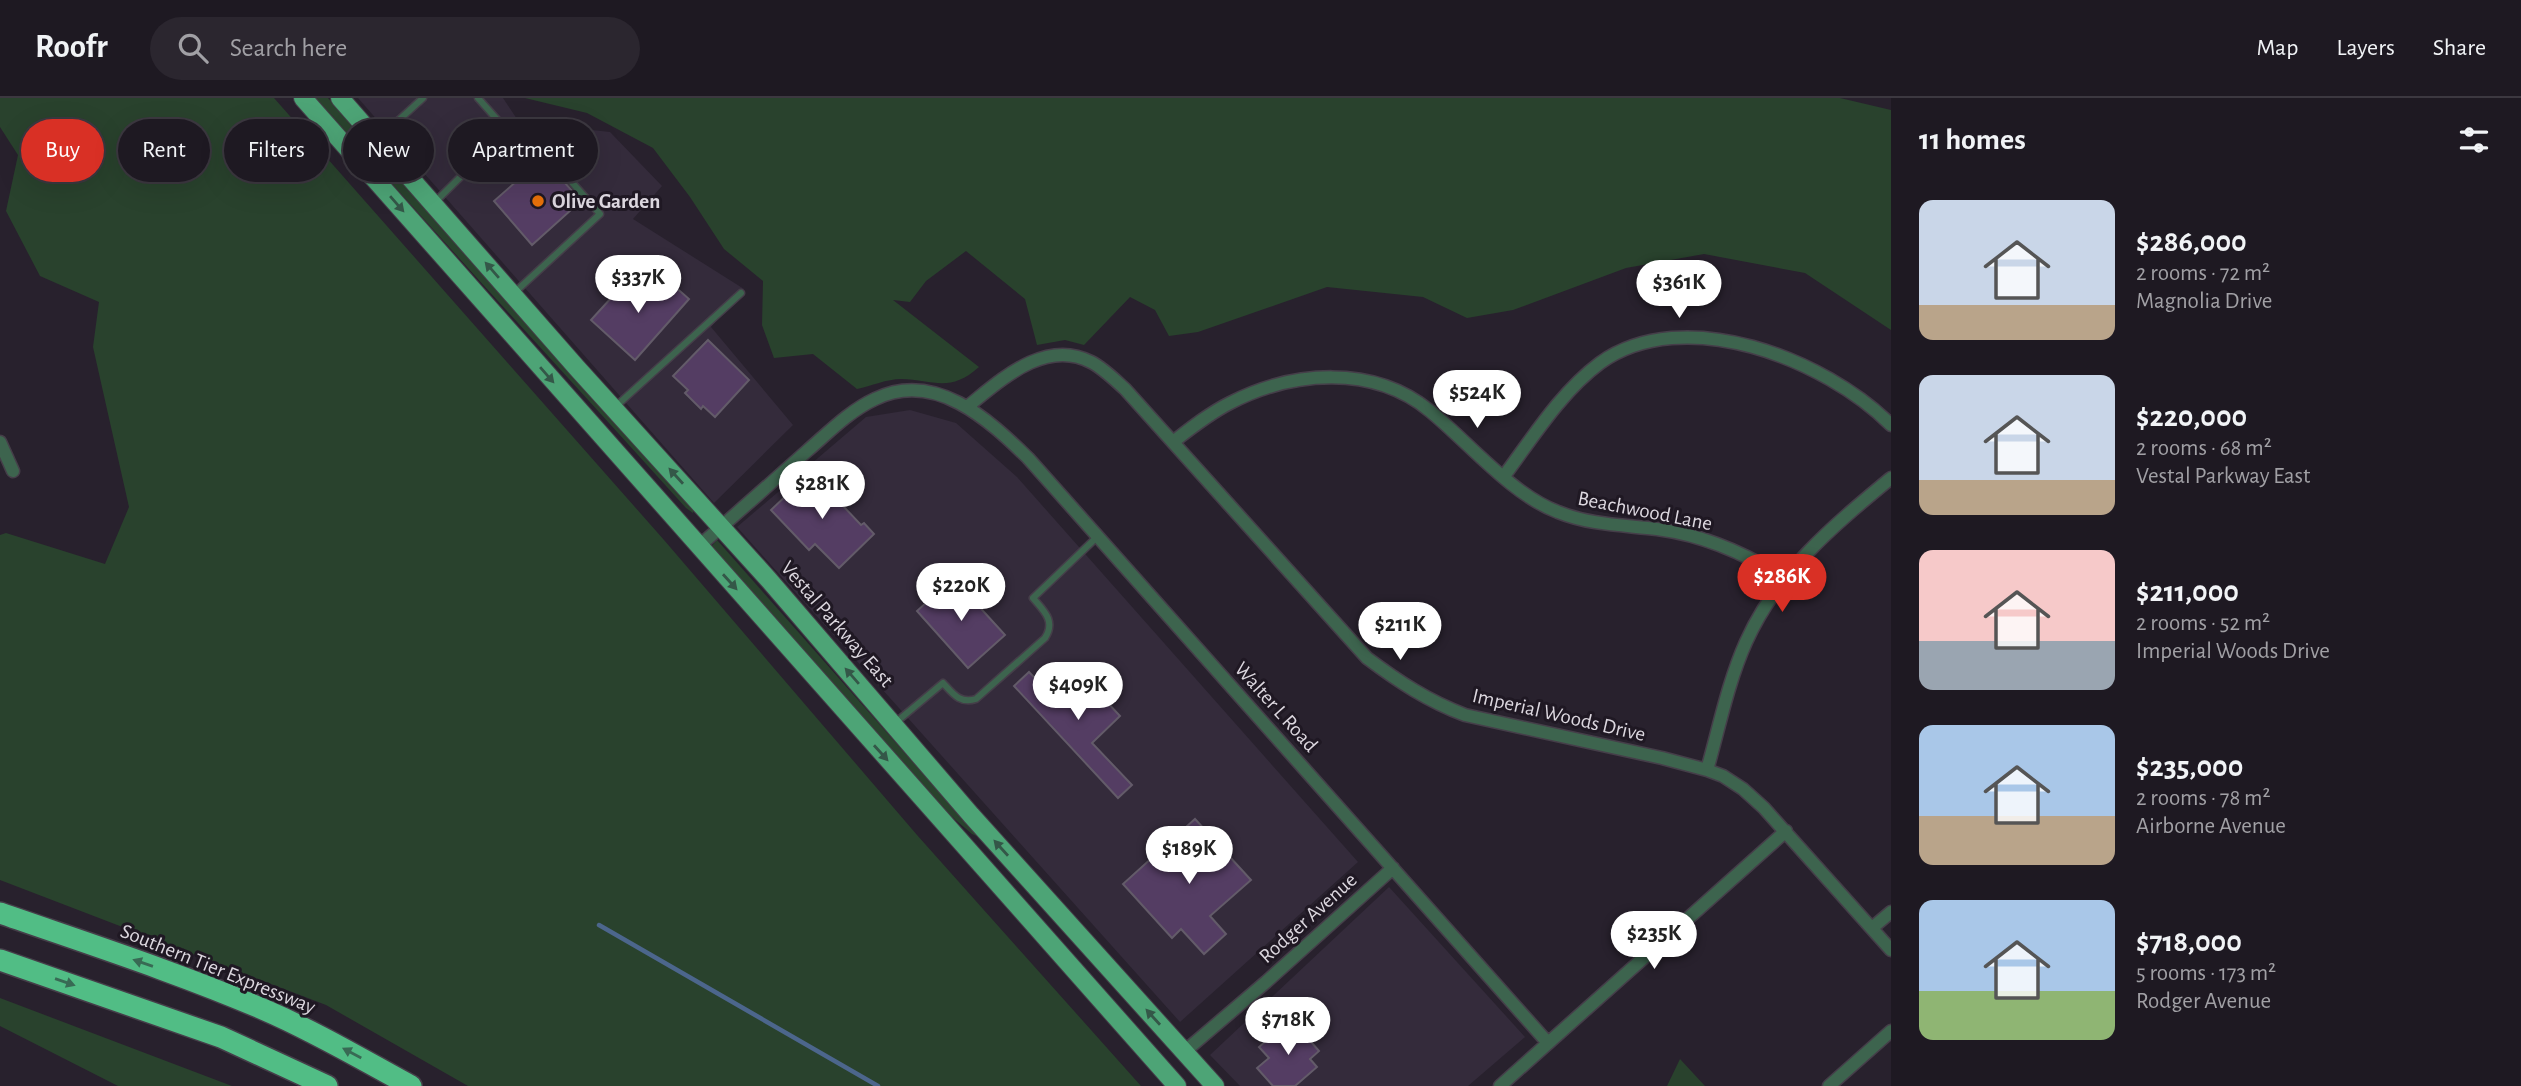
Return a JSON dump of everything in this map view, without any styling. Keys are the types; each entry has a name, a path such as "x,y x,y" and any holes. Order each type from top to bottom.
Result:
{"highway":[{"name":"Southern Tier Expressway","path":"0,913 154,966 265,1010 308,1030 411,1086"},
{"path":"0,960 221,1037 327,1086"}],"main road":[{"path":"303,98 1177,1086"},
{"name":"Vestal Parkway East","path":"343,99 360,119"},
{"name":"Vestal Parkway East","path":"414,182 721,527 971,815 1215,1086"}],"street":[{"path":"1504,476 1576,384 1601,363 1630,347 1671,337 1718,338 1787,359 1829,379 1865,403 1891,425"},
{"name":"Imperial Woods Drive","path":"967,407 1003,379 1037,359 1061,355 1092,362 1125,389 1367,658 1406,687 1435,704 1465,715 1662,758 1723,776 1743,789 1786,831 1891,950"},
{"name":"Beachwood Lane","path":"1173,442 1200,421 1249,394 1291,381 1352,378 1375,382 1427,409 1504,476 1541,504 1591,523 1685,534 1740,552 1784,579"},
{"name":"Walter L Road","path":"698,547 828,433 874,399 906,390 935,393 967,407 992,424 1019,450 1548,1043"},
{"path":"0,442 13,471"},
{"path":"1707,770 1738,662 1748,639 1784,579 1807,552 1891,478"},
{"path":"1500,1086 1786,831"},
{"name":"Rodger Avenue","path":"1184,1052 1393,868"},
{"path":"1872,928 1891,912"},
{"path":"1829,1086 1891,1031"}],"lane":[{"path":"400,119 423,98"},
{"path":"478,98 497,119"},
{"path":"434,204 456,182"},
{"path":"513,294 600,214 572,182"},
{"path":"614,408 741,293"},
{"path":"894,725 943,683 958,699 968,702 976,699 1045,638 1050,630 1048,618 1033,597 1097,537"}],"shaded area":[{"path":"358,98 503,98 517,119 448,119 448,182 598,182 598,131 610,132 662,186 633,219 744,289 711,327 793,425 714,503 432,182 434,182 434,119 376,119"},
{"path":"910,410 956,423 1017,477 1358,862 1180,1022 737,527 866,417"},
{"path":"1389,887 1525,1037 1468,1086 1240,1086 1210,1055"}],"green space":[{"path":"0,98 274,98 293,119 224,119 224,182 329,182 329,160 343,176 343,182 348,182 664,540 917,835 1141,1086 468,1086 326,1005 0,880 0,535 6,533 105,564 129,507 93,347 99,302 40,276 6,211 18,155 0,127"},
{"path":"315,98 328,98 346,119 343,119 343,129"},
{"path":"525,98 1840,98 1891,110 1891,330 1805,273 1704,254 1626,268 1513,310 1467,318 1423,297 1327,287 1198,332 1169,336 1155,310 1130,297 1084,345 1065,340 1037,345 1025,299 966,251 926,281 910,302 893,300 979,367 969,375 950,382 896,379 857,389 813,354 774,358 762,325 763,281 724,249 653,148 587,113"},
{"path":"391,182 402,182 694,509 693,513 686,508"},
{"path":"717,540 979,837 937,804 711,547"},
{"path":"0,998 232,1086 118,1086 0,1026"},
{"path":"1680,1059 1705,1086 1667,1086"}],"building":[{"name":"Olive Garden","path":"516,182 564,182 581,201 532,245 494,201"},
{"path":"633,274 661,299 673,285 689,299 635,360 591,320"},
{"path":"708,340 749,380 715,417 703,406 701,409 685,393 688,390 673,376"},
{"path":"811,472 861,525 864,523 874,534 839,568 815,544 809,550 771,510"},
{"path":"953,578 1005,635 968,668 917,611"},
{"path":"1078,671 1120,716 1092,743 1132,785 1118,798 1014,686 1029,672 1052,696"},
{"path":"1195,819 1251,880 1210,916 1226,934 1204,954 1181,929 1172,938 1123,884"},
{"path":"1291,1019 1319,1051 1310,1059 1317,1067 1295,1086 1273,1086 1257,1068 1269,1058 1259,1047"}],"waterway":[{"path":"599,925 878,1086"}],"place":[{"name":"Olive Garden","path":"538,201"}]}
